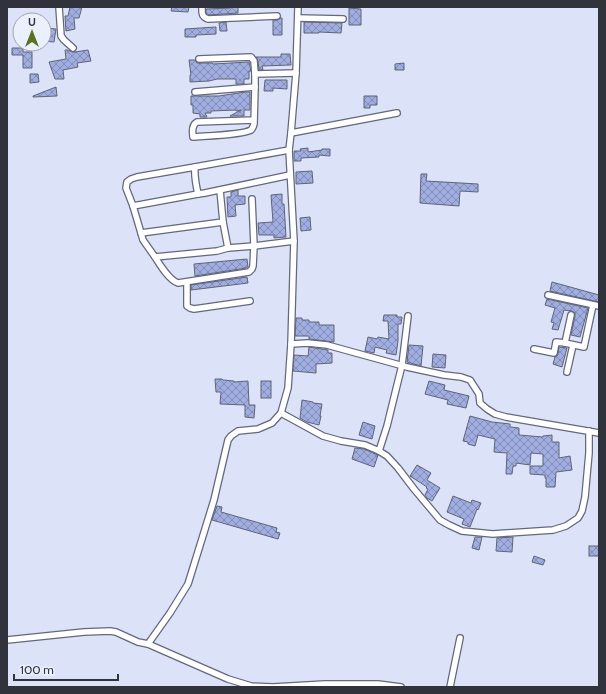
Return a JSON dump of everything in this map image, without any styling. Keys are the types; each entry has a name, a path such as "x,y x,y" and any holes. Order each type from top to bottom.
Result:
{"street":[{"path":"59,7 61,36 73,48"},
{"path":"202,7 203,15 208,19 277,16"},
{"path":"148,644 188,584 214,500 228,440 238,431 260,429 272,424 281,413 288,388 291,344 294,241 289,150 296,73 298,7"},
{"path":"298,18 343,19"},
{"path":"199,59 251,57 254,61 255,74 254,124 252,128 243,133 192,136 192,129 197,122 254,120"},
{"path":"255,74 296,73"},
{"path":"195,92 255,87"},
{"path":"291,134 396,113"},
{"path":"252,199 254,246 252,270 249,272 187,282 178,282 174,281 143,240 126,188 127,182 137,177 289,150"},
{"path":"195,167 198,194"},
{"path":"133,206 205,194 290,175"},
{"path":"220,190 223,222 228,248"},
{"path":"141,233 223,222"},
{"path":"155,257 294,241"},
{"path":"187,282 186,302 187,306 190,308 194,309 250,301"},
{"path":"534,349 554,353 556,342 584,348 596,306 548,296"},
{"path":"565,343 571,315"},
{"path":"379,451 387,426 402,365 408,316"},
{"path":"291,344 327,345 402,365 444,375 461,377 470,380 479,394 480,403 495,414 599,432"},
{"path":"567,372 573,345"},
{"path":"281,413 323,436 341,442 365,445 379,451 387,456 398,468 440,520 462,531 492,534 553,530 566,526 578,518 582,511 585,497 589,453 589,431"},
{"path":"589,431 599,429"},
{"path":"7,640 84,632 110,631 116,632 138,642 148,644 228,679 251,686 273,687 378,684 401,687"},
{"path":"450,687 460,638"}],"building":[{"path":"70,7 82,7 79,18 74,18 75,29 66,31 65,16 68,16"},
{"path":"172,7 189,7 188,12 171,11"},
{"path":"238,7 238,13 209,15 206,13 206,9"},
{"path":"349,8 361,9 361,25 349,25"},
{"path":"282,18 282,35 273,35 273,20 278,20"},
{"path":"226,22 227,31 220,31 219,23"},
{"path":"304,22 342,23 341,33 304,33"},
{"path":"216,27 216,34 185,37 185,29"},
{"path":"52,29 56,29 54,42 52,42"},
{"path":"65,50 75,52 88,50 91,61 77,63 78,67 63,70 64,79 55,79 49,62 66,59"},
{"path":"12,52 32,52 32,68 23,68 23,55 12,55"},
{"path":"281,54 290,54 291,65 262,66 263,70 259,70 256,57 281,57"},
{"path":"189,60 195,60 197,63 213,64 249,62 251,71 249,71 249,79 244,79 244,84 236,84 236,79 217,79 190,82 191,75"},
{"path":"404,63 404,70 395,70 395,64"},
{"path":"30,74 38,74 39,82 30,83"},
{"path":"265,80 287,80 287,89 273,88 273,91 264,91"},
{"path":"56,87 57,96 33,97 33,96"},
{"path":"250,92 250,110 244,110 244,116 230,116 241,110 211,111 211,113 205,113 207,117 200,117 200,114 193,113 191,96 219,96"},
{"path":"364,96 377,96 377,105 370,105 370,108 364,108"},
{"path":"308,148 308,152 330,149 330,156 319,155 319,157 301,158 301,161 294,161 294,151 301,151 300,149"},
{"path":"312,171 313,183 296,184 296,172"},
{"path":"421,174 427,174 426,181 478,184 478,192 460,191 459,206 420,203"},
{"path":"238,190 238,196 245,196 245,204 235,205 236,216 228,217 227,197 231,197 231,192"},
{"path":"282,194 286,237 274,238 274,235 259,235 258,223 273,222 271,195"},
{"path":"310,217 311,230 301,231 300,218"},
{"path":"247,259 248,267 246,268 195,276 194,264"},
{"path":"247,277 248,283 191,290 191,285"},
{"path":"552,282 599,295 599,302 550,291"},
{"path":"547,299 588,308 580,337 571,335 575,316 575,313 572,311 564,310 558,330 552,329 554,323 551,322 555,308 545,305"},
{"path":"384,315 397,315 397,317 402,317 401,324 398,324 396,355 386,353 387,350 375,347 374,353 365,351 368,337 389,339 388,321 383,321"},
{"path":"296,318 309,320 309,322 319,322 319,325 334,325 334,342 309,339 309,336 295,336"},
{"path":"409,345 423,346 421,366 407,362"},
{"path":"309,347 328,350 328,353 332,353 332,363 316,364 316,373 293,371 294,355 308,356"},
{"path":"559,347 567,348 562,367 553,364 555,357 558,354"},
{"path":"433,354 446,355 445,368 432,367"},
{"path":"215,379 234,382 248,381 249,405 255,405 254,418 245,417 245,405 220,404 221,392 216,392"},
{"path":"261,381 271,381 271,398 261,398"},
{"path":"429,381 445,385 444,390 469,396 466,408 447,404 448,400 425,394"},
{"path":"302,400 322,404 319,425 307,422 300,418"},
{"path":"470,416 492,422 510,424 510,427 519,428 519,435 543,437 552,435 552,442 559,442 559,458 570,456 572,470 556,472 555,487 546,487 545,475 530,474 530,466 543,466 543,454 531,453 530,465 516,463 516,466 513,466 512,474 506,474 507,453 494,452 495,439 478,435 475,446 463,441"},
{"path":"363,422 375,426 372,439 359,435"},
{"path":"355,448 364,449 378,455 374,467 352,459"},
{"path":"417,465 431,473 427,480 440,488 432,501 425,495 428,489 426,488 427,487 410,476"},
{"path":"453,496 471,503 472,500 481,503 470,527 462,524 464,519 447,512"},
{"path":"217,506 222,507 221,512 277,528 276,532 280,533 278,539 212,520"},
{"path":"475,537 482,537 479,550 472,548"},
{"path":"513,537 512,552 496,551 497,538"},
{"path":"589,546 599,546 599,556 589,556"},
{"path":"534,556 545,560 543,565 532,562"}]}
